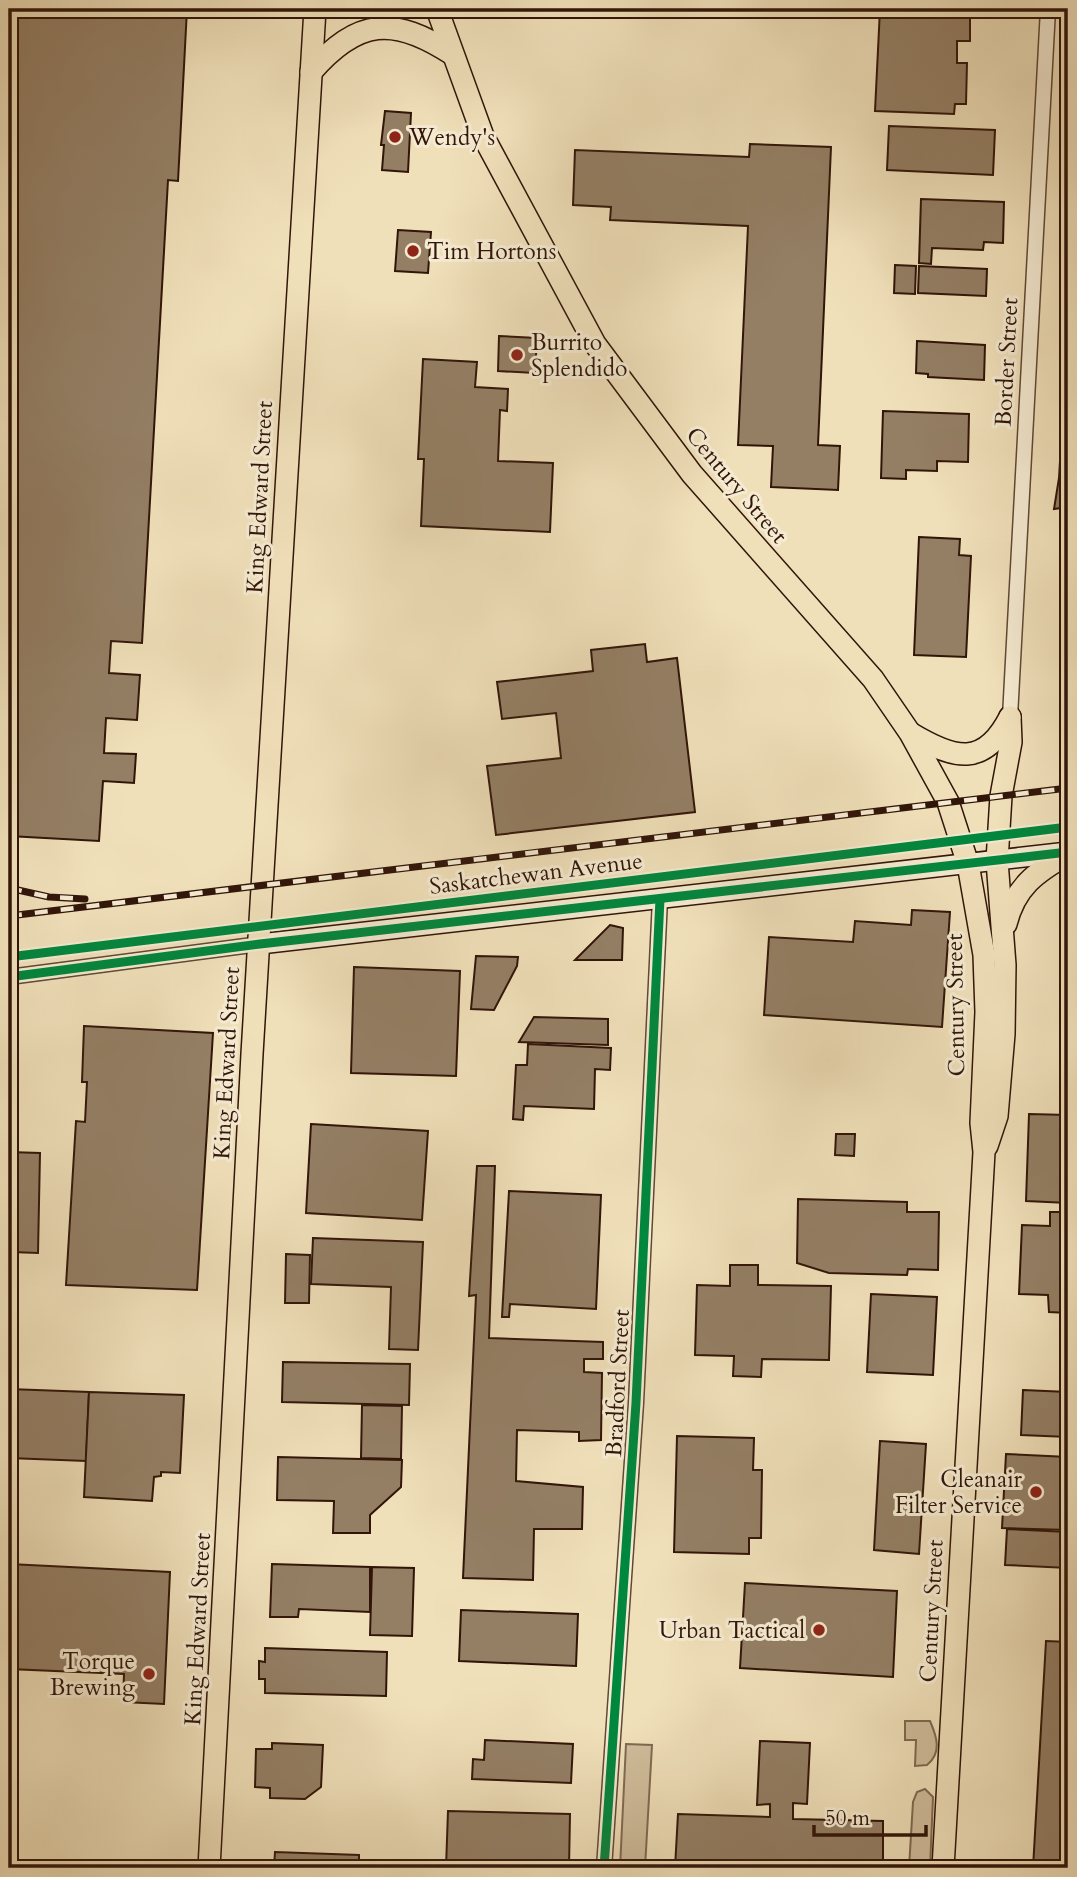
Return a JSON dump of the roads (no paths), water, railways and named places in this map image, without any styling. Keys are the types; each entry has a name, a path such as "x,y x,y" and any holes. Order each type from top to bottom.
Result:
{"main road":[{"name":"King Edward Street","path":"209,1868 260,944 316,9"},
{"name":"Century Street","path":"438,9 483,136 566,294 613,372 707,492 873,679 910,733 948,802 968,864 979,918 985,973 981,1123 984,1152 943,1868"},
{"path":"312,72 346,40 364,31 385,27 419,33 452,54"},
{"path":"910,733 942,751 971,754 994,743 1010,717"},
{"path":"984,1152 994,1130 1000,1090 1006,996 997,861 1001,796 1011,742 1010,717"},
{"path":"1003,936 1013,902 1021,887 1044,867 1068,853"}],"street":[{"name":"Border Street","path":"1010,717 1048,9"},
{"name":"Saskatchewan Avenue","path":"9,977 260,944 1068,853"},
{"name":"Bradford Street","path":"604,1868 636,1403 660,899"}],"railway":[{"path":"9,916 1068,788"},
{"path":"9,888 49,897 85,899"}],"place":[{"name":"Wendy's","path":"395,137"},
{"name":"Tim Hortons","path":"413,251"},
{"name":"Burrito Splendido","path":"517,355"},
{"name":"Cleanair Filter Service","path":"1036,1492"},
{"name":"Urban Tactical","path":"819,1630"},
{"name":"Torque Brewing","path":"149,1674"}]}
